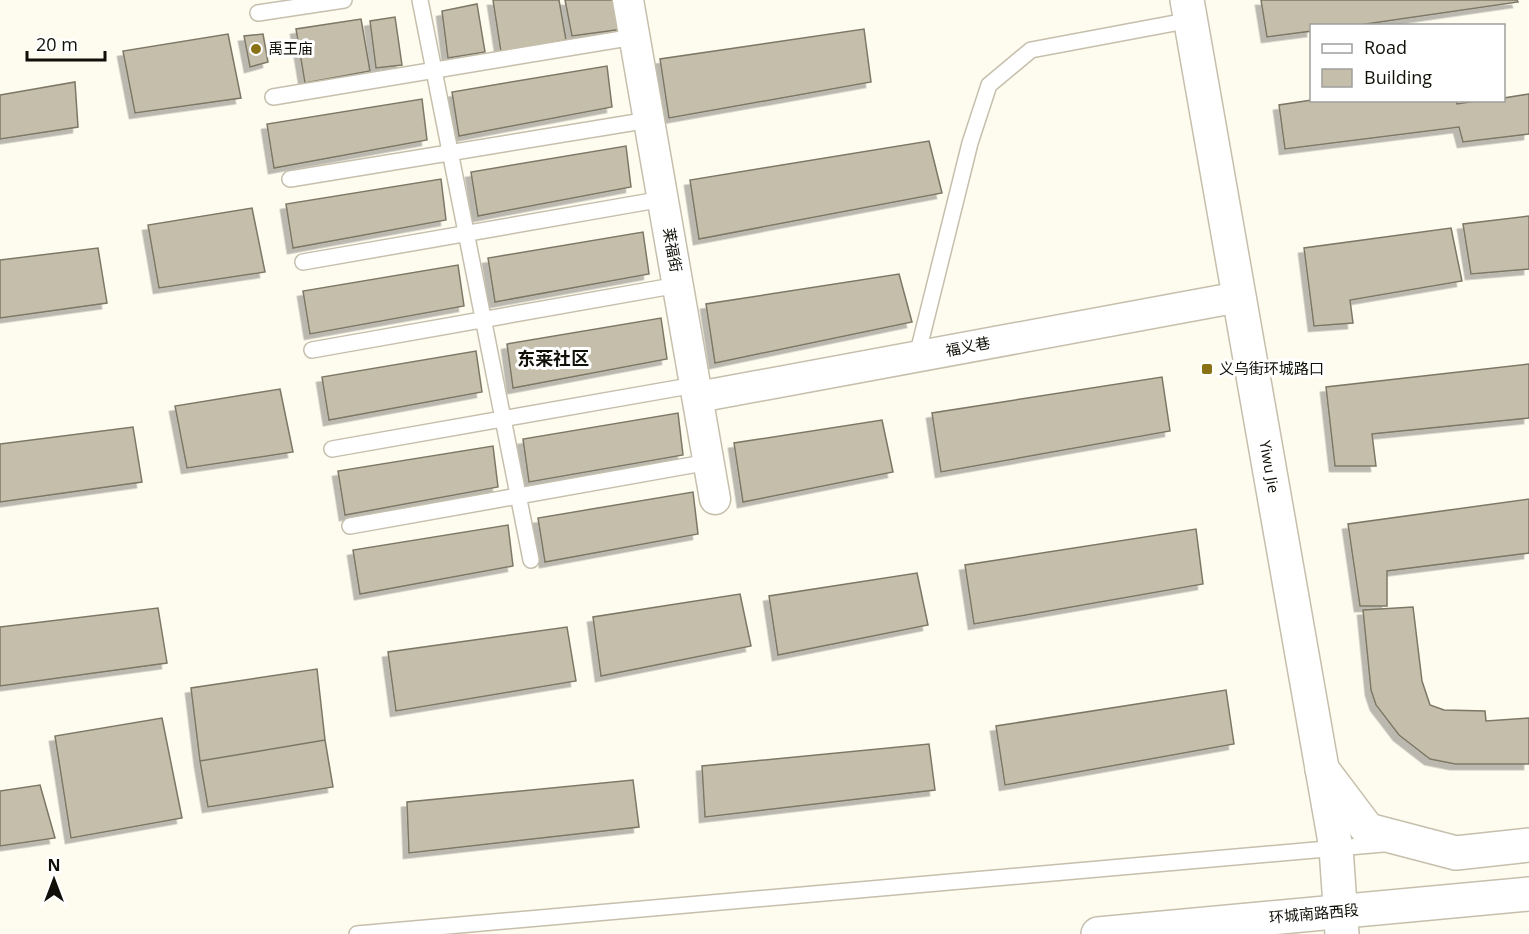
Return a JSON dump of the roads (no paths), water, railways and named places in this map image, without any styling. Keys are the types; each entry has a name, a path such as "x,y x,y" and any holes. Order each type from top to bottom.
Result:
{"street":[{"name":"莱福街","path":"628,0 715,500"},
{"name":"Yiwu Jie","path":"1189,10 1336,848 1341,923"},
{"name":"福义巷","path":"696,391 917,356 1239,297"},
{"path":"1322,769 1368,830 1456,853 1517,839"},
{"name":"环城南路西段","path":"1098,934 1341,923 1529,894"}],"lane":[{"path":"258,13 344,0"},
{"path":"420,0 531,560"},
{"path":"917,356 970,143 989,85 1031,50 1189,10"},
{"path":"273,97 634,37"},
{"path":"290,179 649,120"},
{"path":"303,262 663,199"},
{"path":"312,350 678,285"},
{"path":"332,449 503,419 696,391"},
{"path":"350,526 709,462"},
{"path":"1517,839 1529,830"},
{"path":"357,934 1459,837"}],"place":[{"name":"禹王庙","path":"256,49"},
{"name":"义乌街环城路口","path":"1207,369"}],"district":[{"name":"东莱社区","path":"553,359"}]}
